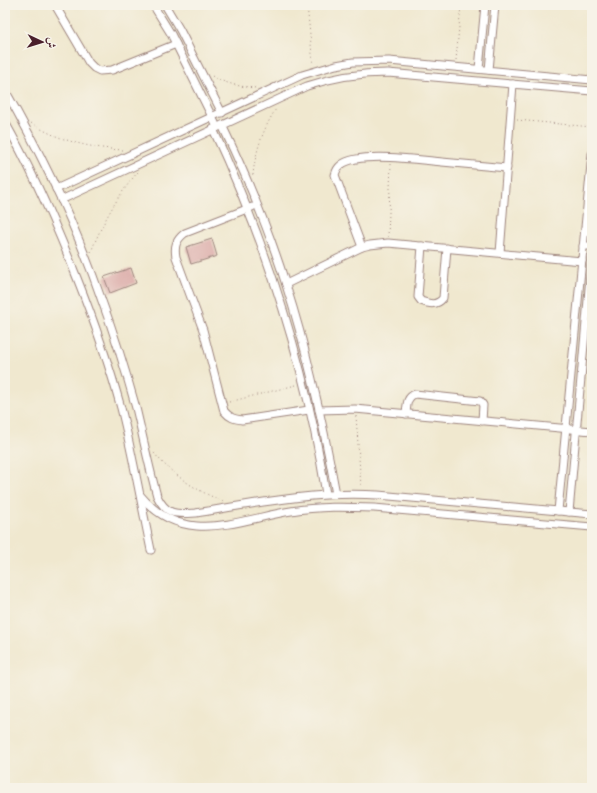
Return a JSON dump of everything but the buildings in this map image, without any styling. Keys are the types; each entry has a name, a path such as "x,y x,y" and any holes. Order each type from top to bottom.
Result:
{"street":[{"path":"55,5 89,63 94,68 100,70 112,70 176,44"},
{"path":"153,5 171,34 258,205 286,284 300,332 319,407 336,494"},
{"path":"165,5 180,30 222,112"},
{"path":"479,69 485,5"},
{"path":"489,70 495,5"},
{"path":"171,34 180,30"},
{"path":"56,189 222,112 313,72 336,65 371,61 389,61 592,80"},
{"path":"61,200 307,86 338,77 355,74 388,73 592,91"},
{"path":"500,253 513,84"},
{"path":"5,90 36,145 61,200 102,301 135,406 157,496 162,507 169,512 181,514 326,494 362,494 592,514"},
{"path":"5,122 58,228 105,354 133,456 151,550"},
{"path":"218,127 276,287 297,356 320,456 326,494"},
{"path":"558,511 592,154"},
{"path":"362,247 335,176 336,170 345,162 357,159 380,157 506,168"},
{"path":"258,205 185,233 179,237 175,248 176,257 203,330 224,411 229,416 235,420 319,407 592,431"},
{"path":"58,228 70,222"},
{"path":"286,284 362,247 388,243 582,261"},
{"path":"422,246 418,297 421,301 435,304 440,302 443,298 447,248"},
{"path":"583,246 592,246"},
{"path":"569,512 592,255"},
{"path":"581,269 591,269"},
{"path":"584,343 592,344"},
{"path":"406,414 407,400 410,396 415,394 430,395 480,401 483,405 482,421"},
{"path":"141,496 153,508 167,518 184,524 201,527 313,508 354,507 592,527"}],"path":[{"path":"307,5 313,72"},
{"path":"455,67 461,5"},
{"path":"200,69 229,83 245,87 261,88"},
{"path":"253,178 264,132 277,108"},
{"path":"510,119 592,127"},
{"path":"32,123 58,137 79,144 123,150"},
{"path":"388,243 391,158"},
{"path":"87,262 103,224 124,190 141,169"},
{"path":"223,404 303,383"},
{"path":"355,409 362,494"},
{"path":"152,450 170,469 186,482 203,492 227,502"}]}
